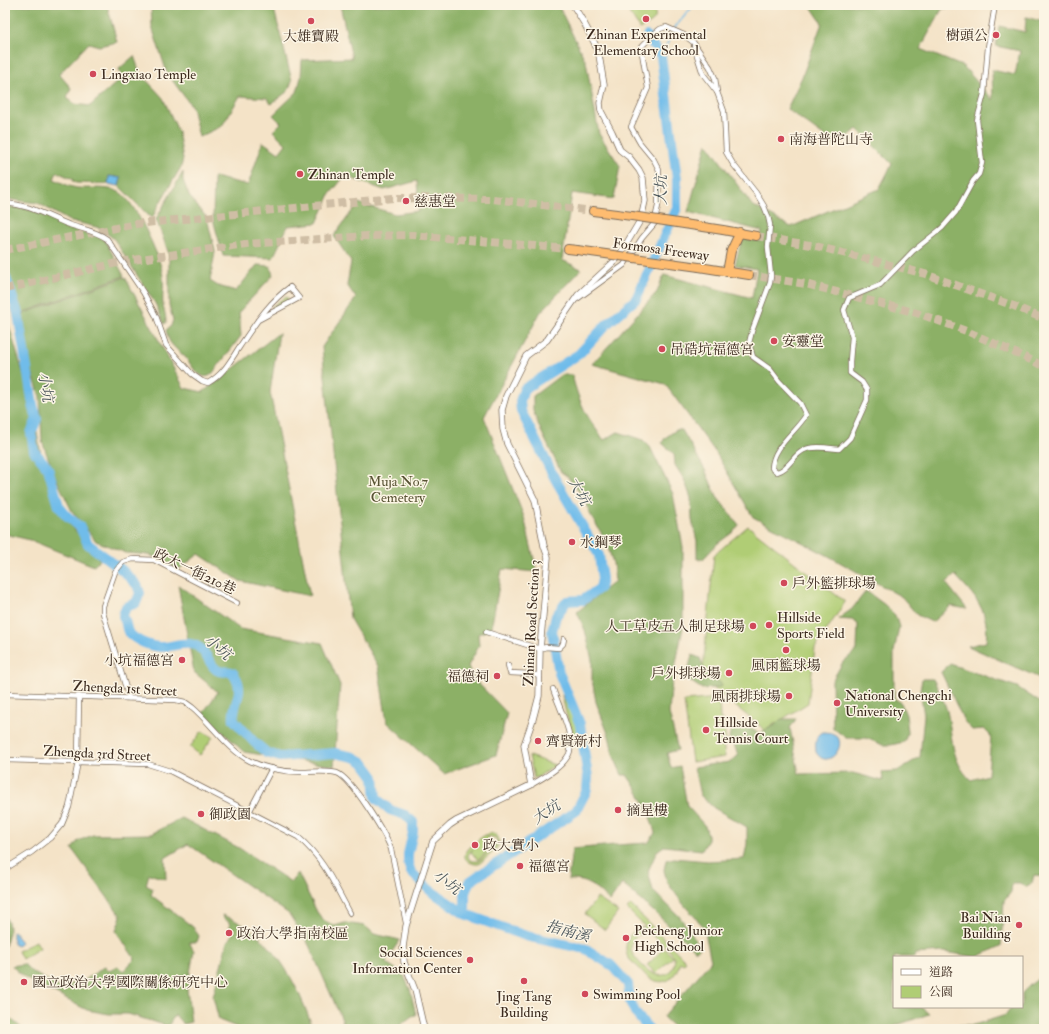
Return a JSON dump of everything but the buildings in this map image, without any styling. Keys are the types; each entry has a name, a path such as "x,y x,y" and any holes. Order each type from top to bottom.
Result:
{"highway":[{"name":"Formosa Freeway","path":"593,211 740,232 756,236"},
{"path":"727,272 731,251 740,232"},
{"name":"Formosa Freeway","path":"572,250 749,275"}],"street":[{"name":"Zhinan Road Section 3","path":"531,785 524,745 537,705 543,648 548,557 544,546 535,500 507,444 503,428 502,410 506,396 526,356 547,340 571,304 586,286 618,258 641,219 645,201 643,178 629,157 620,150 601,111 600,103 604,85 599,55 595,44 573,5"},
{"path":"571,304 624,265 642,238 654,224 658,206 659,170 654,160 640,143 632,127 648,88 641,47 660,29 666,27 676,30 693,42 710,67 715,78 717,92 724,111 726,152 764,206 770,225 768,247 771,276 770,283 749,343 753,357 770,369 800,403 806,415 802,422 782,444 772,461 772,468 777,472 782,470 803,450 812,448 839,449 850,438 867,400 867,390 862,382 850,373 852,337 844,310 847,301 855,295 880,285 913,251 942,228 956,212 973,181 979,174 982,163 977,120 984,94 986,59 995,5"},
{"path":"693,42 703,74 717,92"},
{"path":"5,203 19,204 37,210 69,224 101,235 107,239 156,316 166,345 192,374 202,381 208,383 220,375 258,320 270,304 290,287 299,298 258,320"},
{"name":"政大一街210巷","path":"129,698 103,613 103,606 115,572 121,564 134,559 154,560 238,603"},
{"path":"486,632 543,648 559,648 563,644 564,639"},
{"path":"508,665 510,673 540,676"},
{"path":"424,1029 415,990 404,962 404,947 406,923 433,841 450,825 531,785 556,768 568,756 570,750 570,737 553,689"},
{"name":"Zhengda 1st Street","path":"5,694 170,699 185,702 198,712 243,757 272,768 298,772 337,773 347,781 388,839 406,923"},
{"path":"5,869 32,852 50,838 62,824 69,807 78,762 79,696"},
{"name":"Zhengda 3rd Street","path":"5,760 148,764 170,771 298,837 320,859 350,913"},
{"path":"249,812 272,768"}],"green space":[{"path":"5,5 107,5 117,42 99,46 89,43 59,74 71,88 67,98 75,104 90,106 116,83 121,75 119,69 134,56 140,73 163,98 178,131 183,159 181,167 152,219 119,186 121,178 109,176 108,184 76,183 73,182 73,179 57,172 54,179 68,186 114,190 125,197 132,205 145,228 160,263 163,275 163,305 166,323 164,324 155,303 114,239 100,228 71,222 38,203 5,199"},
{"path":"151,5 273,5 292,81 288,91 271,104 267,98 240,96 222,126 199,137 192,107 167,73 152,27"},
{"name":"Muja No.7 Cemetery","path":"340,5 558,5 586,62 599,134 620,166 614,199 572,193 562,260 581,269 540,313 484,417 524,517 537,572 502,569 491,629 478,634 479,646 468,666 473,678 507,713 496,755 444,774 387,722 378,666 350,619 322,347 356,298 347,285 351,262 334,236 358,203 395,214 419,211 417,181 384,190 345,176 330,194 317,223 288,226 273,258 223,256 213,219 214,177 248,185 263,142 279,153 286,144 273,131 281,123 273,115 297,92 301,77 302,60 352,58"},
{"path":"624,5 651,5 655,18 651,23 640,29"},
{"path":"810,5 960,5 942,9 920,49 964,67 993,100 992,70 1015,75 1020,51 996,46 999,26 1025,32 1026,17 1044,22 1044,680 968,646 986,642 986,621 980,605 975,597 955,575 946,583 967,609 951,606 932,622 917,615 902,597 825,554 753,517 716,453 665,384 592,364 657,292 664,275 752,298 757,269 735,265 742,238 760,241 762,231 688,212 707,143 752,205 791,227 879,189 892,164 857,129 837,146 787,109 802,77 822,23"},
{"path":"183,172 183,180 189,196 207,218 215,252 210,281 218,286 236,291 257,265 270,266 273,275 239,312 241,336 212,374 208,376 201,375 194,369 186,358 170,342 166,330 171,326 173,320 169,305 169,254 156,219"},
{"path":"5,206 27,209 45,214 68,229 94,234 105,240 124,276 14,316 5,284"},
{"path":"125,277 184,388 203,392 279,333 270,392 310,596 240,581 199,554 179,569 150,555 126,553 96,541 72,511 54,474 42,441 40,396 14,317"},
{"path":"285,297 288,298 288,301 272,308 273,306"},
{"path":"5,313 30,396 43,465 59,511 100,560 94,566 30,540 5,534"},
{"path":"561,375 572,375 584,410 604,440 618,432 643,440 650,447 673,494 683,547 683,627 671,689 669,713 678,750 667,753 671,768 680,766 687,806 705,826 708,840 702,850 664,846 657,851 648,871 653,891 679,916 691,932 700,948 696,951 622,884 610,901 596,888 587,883 568,880 572,849 648,843 655,833 647,810 640,796 627,775 622,775 614,757 609,736 596,702 592,679 592,660 585,630 577,612 615,581 613,563 606,541 589,512 586,500 567,476 561,472 533,411 533,396"},
{"path":"676,430 682,430 705,470 717,497 739,525 733,532 717,544 703,559 697,559 697,541 692,520 691,498 684,479 675,465 674,454 662,443 665,438"},
{"name":"Hillside Sports Field","path":"748,526 845,602 815,648 808,703 765,730 702,679 714,555"},
{"path":"178,585 240,629 322,643 340,685 334,766 244,752 203,713 218,692 194,672"},
{"path":"866,591 885,605 895,615 899,627 894,652 894,698 901,703 906,715 908,732 904,742 891,745 883,745 866,738 846,738 833,728 832,681 843,662 857,650 858,624 852,620 838,619 852,609"},
{"path":"692,655 700,658 706,674 722,684 721,687 702,689 690,681 689,667"},
{"path":"950,664 1017,687 1044,705 1044,876 1034,875 1032,883 1025,887 1020,883 1012,883 1011,892 1004,901 1001,946 979,956 944,952 915,954 914,956 893,956 893,1008 922,1008 929,1014 897,1025 890,1029 676,1029 663,1017 711,961 704,927 684,905 667,882 664,870 666,860 674,858 708,861 744,859 747,844 747,827 714,808 700,795 694,767 729,762 738,756 734,744 729,739 731,727 738,724 760,733 775,725 781,719 796,719 790,728 799,774 853,773 883,781 882,772 897,771 920,757 924,715 920,691 922,679 933,679 946,707 953,748 959,765 971,780 988,775 991,736 984,729 972,730 964,721 941,672"},
{"path":"562,695 575,718 580,738 573,738"},
{"name":"Hillside Tennis Court","path":"719,698 720,719 723,719 726,741 723,742 725,757 692,762 684,701"},
{"path":"202,731 213,737 200,755 190,747"},
{"path":"529,756 555,765 538,777 534,778"},
{"path":"182,818 239,848 291,882 298,873 317,912 323,920 335,926 345,923 365,926 374,934 400,940 385,962 403,974 410,989 416,1015 412,1016 399,1026 400,1029 346,1029 309,945 289,914 188,844 165,858 166,879 149,874 146,885 153,889 151,895 193,927 199,936 197,942 189,942 194,951 187,989 191,1022 183,1024 175,1015 168,1026 128,1014 109,1014 87,1010 25,978 12,966 24,964 32,972 64,990 73,983 78,985 105,966 109,971 118,966 123,971 135,959 116,931 121,916 72,849 78,841 93,835 151,834"},
{"path":"490,833 495,834 498,837 499,841 496,849 479,864 473,864 468,861 465,857 467,851 477,840","holes":["488,836 496,838 497,843 495,846 479,861 472,861 469,859 468,855 473,849 471,852 478,860 495,845 487,837"]},
{"path":"597,898 618,912 605,930 585,914"},
{"path":"631,905 686,961 683,964 680,962 674,975 667,981 658,982 649,978 627,956 626,947 628,939 634,931 645,927 627,909","holes":["645,933 653,936 668,948 673,955 673,966 667,974 657,975 652,973 647,970 632,953 632,944 636,936"]},
{"path":"222,915 240,923 255,933 269,946 290,977 307,1011 313,1029 241,1029 219,1020 213,997 227,942 232,936 229,922 223,918"},
{"path":"5,917 9,927 5,946"},
{"path":"36,941 40,948 22,959 18,951"},
{"path":"664,948 673,957 656,974 647,965"},
{"path":"1039,978 1044,979 1044,1029 921,1029 937,1025 974,1025 1006,1015 1011,1008 1023,1008 1023,992"},
{"path":"5,1014 23,1029 5,1029"}],"water":[{"path":"109,176 121,178 119,186 108,184"},
{"path":"823,732 833,734 838,738 840,745 838,751 828,759 821,758 816,752 817,738"},
{"path":"13,932 16,932 16,936 21,942 17,946 13,944"}],"waterway":[{"path":"661,56 676,26 694,5"},
{"name":"大坑","path":"465,914 465,893 469,882 576,811 587,790 588,777 580,724 559,673 552,631 556,616 567,601 583,600 600,588 602,579 599,555 554,477 521,411 520,401 524,389 579,354 607,324 636,299 677,208 677,179 661,56 647,36"},
{"name":"小坑","path":"5,275 18,313 33,405 37,419 31,433 34,451 48,468 59,506 66,515 80,527 88,544 122,570 137,585 140,593 136,603 126,607 123,615 129,633 144,643 158,647 178,644 195,645 203,651 216,669 221,672 230,672 234,674 239,688 234,709 234,720 254,742 267,753 280,757 335,753 354,757 363,762 374,777 376,798 390,810 405,815 413,822 413,832 408,854 408,863 411,872 431,891 465,914 526,936 586,949 611,965 628,984 630,1002 636,1014 649,1029"}],"tunnel":[{"path":"5,250 136,224 393,198 493,199 593,211"},
{"path":"5,289 126,261 246,244 367,236 413,235 568,249"},
{"path":"756,236 816,246 925,274 1014,306 1044,319"},
{"path":"749,275 806,284 917,313 969,332 1044,366"}],"place":[{"name":"Zhinan Experimental Elementary School","path":"646,19"},
{"name":"大雄寶殿","path":"311,21"},
{"name":"樹頭公","path":"996,35"},
{"name":"Lingxiao Temple","path":"93,74"},
{"name":"南海普陀山寺","path":"781,139"},
{"name":"Zhinan Temple","path":"300,174"},
{"name":"慈惠堂","path":"406,201"},
{"name":"安靈堂","path":"774,341"},
{"name":"吊硞坑福德宮","path":"662,349"},
{"name":"水鋼琴","path":"572,542"},
{"name":"戶外籃排球場","path":"784,583"},
{"name":"Hillside Sports Field","path":"769,625"},
{"name":"人工草皮五人制足球場","path":"753,626"},
{"name":"風雨籃球場","path":"786,650"},
{"name":"小坑福德宮","path":"182,660"},
{"name":"戶外排球場","path":"729,673"},
{"name":"福德祠","path":"497,676"},
{"name":"風雨排球場","path":"789,696"},
{"name":"National Chengchi University","path":"837,703"},
{"name":"Hillside Tennis Court","path":"706,730"},
{"name":"齊賢新村","path":"538,741"},
{"name":"摘星樓","path":"618,810"},
{"name":"御政園","path":"201,814"},
{"name":"政大實小","path":"475,845"},
{"name":"福德宮","path":"520,866"},
{"name":"Bai Nian Building","path":"1019,925"},
{"name":"政治大學指南校區","path":"229,933"},
{"name":"Peicheng Junior High School","path":"626,938"},
{"name":"Social Sciences Information Center","path":"470,960"},
{"name":"Jing Tang Building","path":"524,981"},
{"name":"國立政治大學國際關係研究中心","path":"24,982"},
{"name":"Swimming Pool","path":"585,994"}],"water label":[{"name":"指南溪","path":"568,931"}]}
